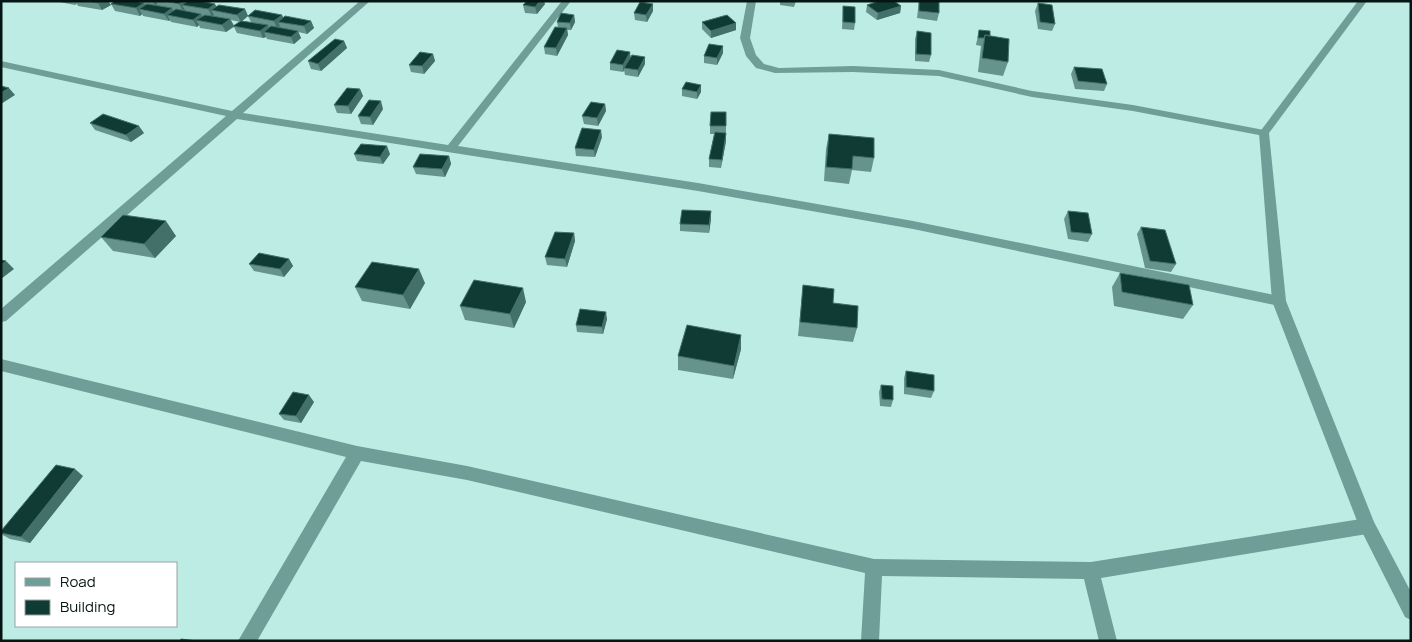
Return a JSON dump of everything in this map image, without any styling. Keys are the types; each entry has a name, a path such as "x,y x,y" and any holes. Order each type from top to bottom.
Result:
{"street":[{"path":"1,317 366,1"},
{"path":"450,149 567,1"},
{"path":"752,1 745,38 751,56 760,66 780,71 853,69 938,73 1032,94 1133,108 1264,133"},
{"path":"1363,1 1264,133 1279,301 1367,526 1411,611"},
{"path":"1,64 235,115 698,187 913,225 1279,301"},
{"path":"1,365 357,453 467,473 874,567 1091,571 1367,526"},
{"path":"247,641 357,453"},
{"path":"870,641 874,567"},
{"path":"1091,571 1108,641"}],"building":[{"path":"115,1 144,3 136,8 111,4"},
{"path":"165,1 183,1 179,4"},
{"path":"188,1 215,4 208,9 182,5"},
{"path":"527,1 540,1 535,7 523,5"},
{"path":"879,1 894,1 901,6 878,13 867,5"},
{"path":"919,1 939,1 939,13 919,11"},
{"path":"640,2 653,4 646,15 634,13"},
{"path":"1038,3 1052,5 1055,24 1040,22"},
{"path":"147,4 172,8 164,14 139,9"},
{"path":"219,5 245,9 237,15 211,10"},
{"path":"843,6 855,7 855,23 843,22"},
{"path":"176,9 201,14 193,20 167,15"},
{"path":"255,10 282,15 274,21 248,16"},
{"path":"561,13 574,15 570,23 557,22"},
{"path":"205,15 230,19 222,25 196,20"},
{"path":"727,15 736,23 711,31 702,22"},
{"path":"285,16 311,21 304,26 278,22"},
{"path":"241,21 268,25 260,31 233,26"},
{"path":"271,26 298,31 291,37 264,32"},
{"path":"555,27 567,28 556,48 544,47"},
{"path":"979,30 990,31 990,36 985,35 984,38 978,38"},
{"path":"917,31 931,33 931,55 916,54"},
{"path":"985,35 1009,39 1008,62 982,58"},
{"path":"335,39 344,41 318,64 308,61"},
{"path":"709,44 723,46 717,58 704,56"},
{"path":"617,50 630,52 623,65 610,63"},
{"path":"420,52 433,54 422,66 409,65"},
{"path":"632,55 645,57 638,70 624,68"},
{"path":"1074,67 1102,69 1107,84 1078,81"},
{"path":"686,82 701,85 697,92 682,89"},
{"path":"1,86 9,88 1,93"},
{"path":"347,88 360,89 348,106 334,105"},
{"path":"369,100 381,101 370,117 358,116"},
{"path":"591,102 605,104 597,118 582,116"},
{"path":"711,112 726,112 726,126 710,126"},
{"path":"103,114 139,126 126,135 90,123"},
{"path":"582,128 601,130 594,150 575,148"},
{"path":"715,132 726,133 722,160 709,159"},
{"path":"829,134 874,138 874,158 853,156 852,169 826,167"},
{"path":"361,144 387,146 380,157 354,154"},
{"path":"420,154 449,156 442,169 413,167"},
{"path":"682,210 711,211 709,225 680,224"},
{"path":"1068,211 1088,213 1092,234 1071,232"},
{"path":"123,215 166,221 144,244 101,237"},
{"path":"1141,227 1165,230 1176,264 1150,261"},
{"path":"555,232 574,233 565,259 545,257"},
{"path":"259,253 289,259 280,269 249,264"},
{"path":"372,262 419,269 403,295 355,287"},
{"path":"1120,273 1189,285 1193,305 1122,292"},
{"path":"474,280 523,288 510,314 460,306"},
{"path":"803,285 834,289 833,303 858,306 857,328 800,322"},
{"path":"580,309 606,312 602,327 576,325"},
{"path":"687,325 741,335 734,366 678,356"},
{"path":"906,371 934,375 934,391 906,387"},
{"path":"881,385 893,386 893,400 882,399"},
{"path":"293,392 309,395 296,416 279,414"},
{"path":"56,465 75,469 21,537 1,533 1,531"},
{"path":"181,639 197,641 180,641"}]}
